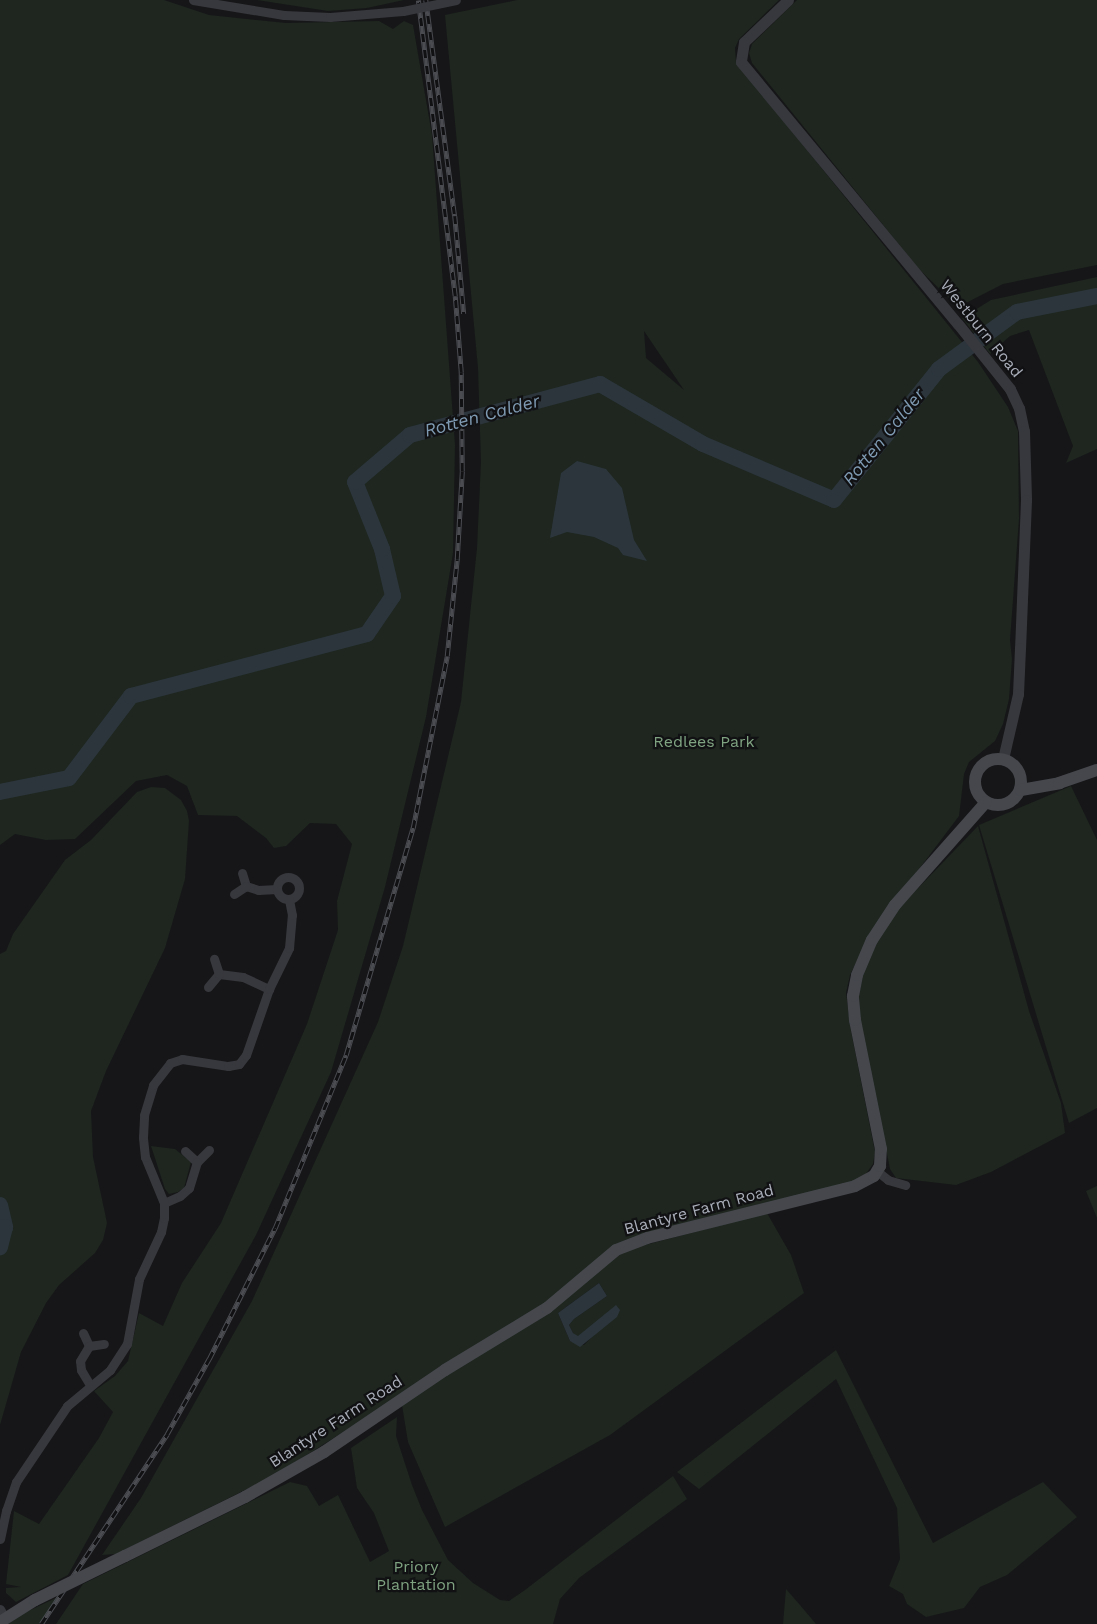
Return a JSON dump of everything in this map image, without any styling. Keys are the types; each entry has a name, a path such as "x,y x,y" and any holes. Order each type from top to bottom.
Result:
{"main road":[{"path":"1003,759 1017,767 1022,782 1021,790 1017,797 1004,805 986,802 975,788 977,773 988,761 1003,759"},
{"path":"1021,790 1059,783 1097,770"},
{"path":"877,1171 881,1150 854,1012 856,975 872,940 895,905 986,802"},
{"name":"Blantyre Farm Road","path":"2,1616 252,1493 324,1452 445,1370 547,1308 616,1250 647,1238 855,1186 877,1171"}],"street":[{"path":"193,0 284,14 330,18 403,11 457,0"},
{"name":"Westburn Road","path":"788,0 744,42 741,62 958,324 1010,389 1019,408 1025,441 1026,500 1018,694 1003,759"},
{"path":"242,873 246,886"},
{"path":"282,879 296,880 298,894 289,900 282,898 277,889 282,879"},
{"path":"246,886 258,890 277,889"},
{"path":"234,894 246,886"},
{"path":"0,1539 6,1511 16,1482 67,1406 110,1370 127,1344 139,1279 161,1232 164,1203 146,1157 143,1137 144,1115 153,1085 170,1063 182,1059 228,1066 238,1064 255,1036 269,989 289,948 292,915 289,900"},
{"path":"214,959 219,974"},
{"path":"219,974 243,977 269,989"},
{"path":"208,987 219,974"},
{"path":"164,1203 180,1196 189,1188 197,1162 209,1150"},
{"path":"185,1151 197,1162"},
{"path":"877,1171 888,1180 905,1185"},
{"path":"83,1333 89,1346"},
{"path":"89,1346 104,1344"},
{"path":"89,1346 80,1362 81,1370 90,1385"}],"green space":[{"path":"0,0 164,0 209,15 286,23 379,21 393,29 404,21 413,25 432,135 455,445 453,553 426,717 385,887 331,1072 256,1235 68,1575 16,1602 6,1593 6,1588 21,1587 6,1584 14,1511 39,1524 99,1438 113,1412 94,1391 115,1376 128,1361 139,1313 163,1326 182,1283 221,1223 307,1024 338,930 337,901 352,844 336,824 310,823 286,846 274,848 266,838 237,816 198,815 187,786 167,775 136,781 75,839 46,840 15,834 0,845"},
{"path":"257,0 404,0 367,8 328,11"},
{"name":"Redlees Park","path":"517,0 779,0 739,39 735,48 736,62 978,362 1008,407 1018,431 1019,519 1010,640 1012,659 1009,699 1003,724 995,741 969,762 964,774 959,816 870,934 850,975 846,993 851,1031 875,1152 873,1164 865,1175 853,1182 646,1233 541,1307 275,1475 116,1554 102,1555 141,1498 252,1301 378,1022 403,946 461,702 477,548 481,462 478,368 445,15","holes":["644,331 684,390 646,358"]},
{"path":"797,0 1097,0 1097,265 1003,284 958,307 918,268 752,63 749,53 752,44"},
{"path":"1097,277 1097,449 1066,463 1073,446 1029,330 1010,336 990,354 962,318 991,300"},
{"path":"1071,786 1097,840 1097,1108 1069,1123 979,825"},
{"path":"151,787 165,788 181,800 187,811 189,821 185,879 165,948 106,1071 91,1111 93,1157 107,1223 103,1240 95,1253 59,1285 46,1303 21,1352 0,1425 0,954 6,951 13,934 65,860 91,840 137,792"},
{"path":"978,826 1029,1011 1061,1103 1065,1133 991,1172 956,1185 896,1178 890,1169 860,1020 859,994 864,971 877,942 900,907"},
{"path":"151,1146 175,1149 191,1162 184,1188 169,1194 165,1189"},
{"path":"1097,1186 1097,1218 1086,1191"},
{"path":"767,1213 791,1255 804,1293 610,1435 445,1527 408,1442 402,1405 626,1250","holes":["599,1283 607,1296 574,1319 569,1325 573,1333 578,1337 616,1306 600,1329 584,1345 570,1341 558,1313"]},
{"path":"836,1350 933,1543 1043,1482 1077,1517 1007,1575 980,1587 964,1608 926,1617 907,1604 903,1594 889,1586 900,1559 897,1508 836,1379 699,1489 677,1472"},
{"name":"Priory Plantation","path":"397,1417 396,1436 412,1485 422,1510 448,1560 473,1583 500,1600 509,1601 525,1590 673,1476 687,1499 579,1578 560,1599 553,1624 56,1624 83,1584 290,1482 307,1486 319,1506 338,1495 370,1562 389,1551 374,1513 357,1488 351,1448"},
{"path":"786,1589 800,1605 816,1624 783,1624"},
{"path":"58,1597 39,1624 8,1624 24,1613"}],"shaded area":[{"path":"577,461 606,469 622,488 634,540 647,561 623,555 618,548 594,537 567,532 550,538 561,473"},
{"path":"599,1283 607,1296 574,1319 569,1325 573,1333 578,1336 616,1305 620,1310 617,1317 580,1347 570,1341 558,1313"}],"waterway":[{"name":"Rotten Calder","path":"0,792 69,778 131,696 367,634 393,596 382,549 355,482 410,435 600,384 703,444 834,500 939,369 1017,312 1097,296"},
{"path":"0,1205 5,1227 0,1247"}],"railway":[{"path":"41,1624 167,1434 209,1359 275,1228 346,1055 413,828 447,656 457,559 462,471 461,372 455,296 418,0"},
{"path":"426,0 455,216 464,314"}]}
